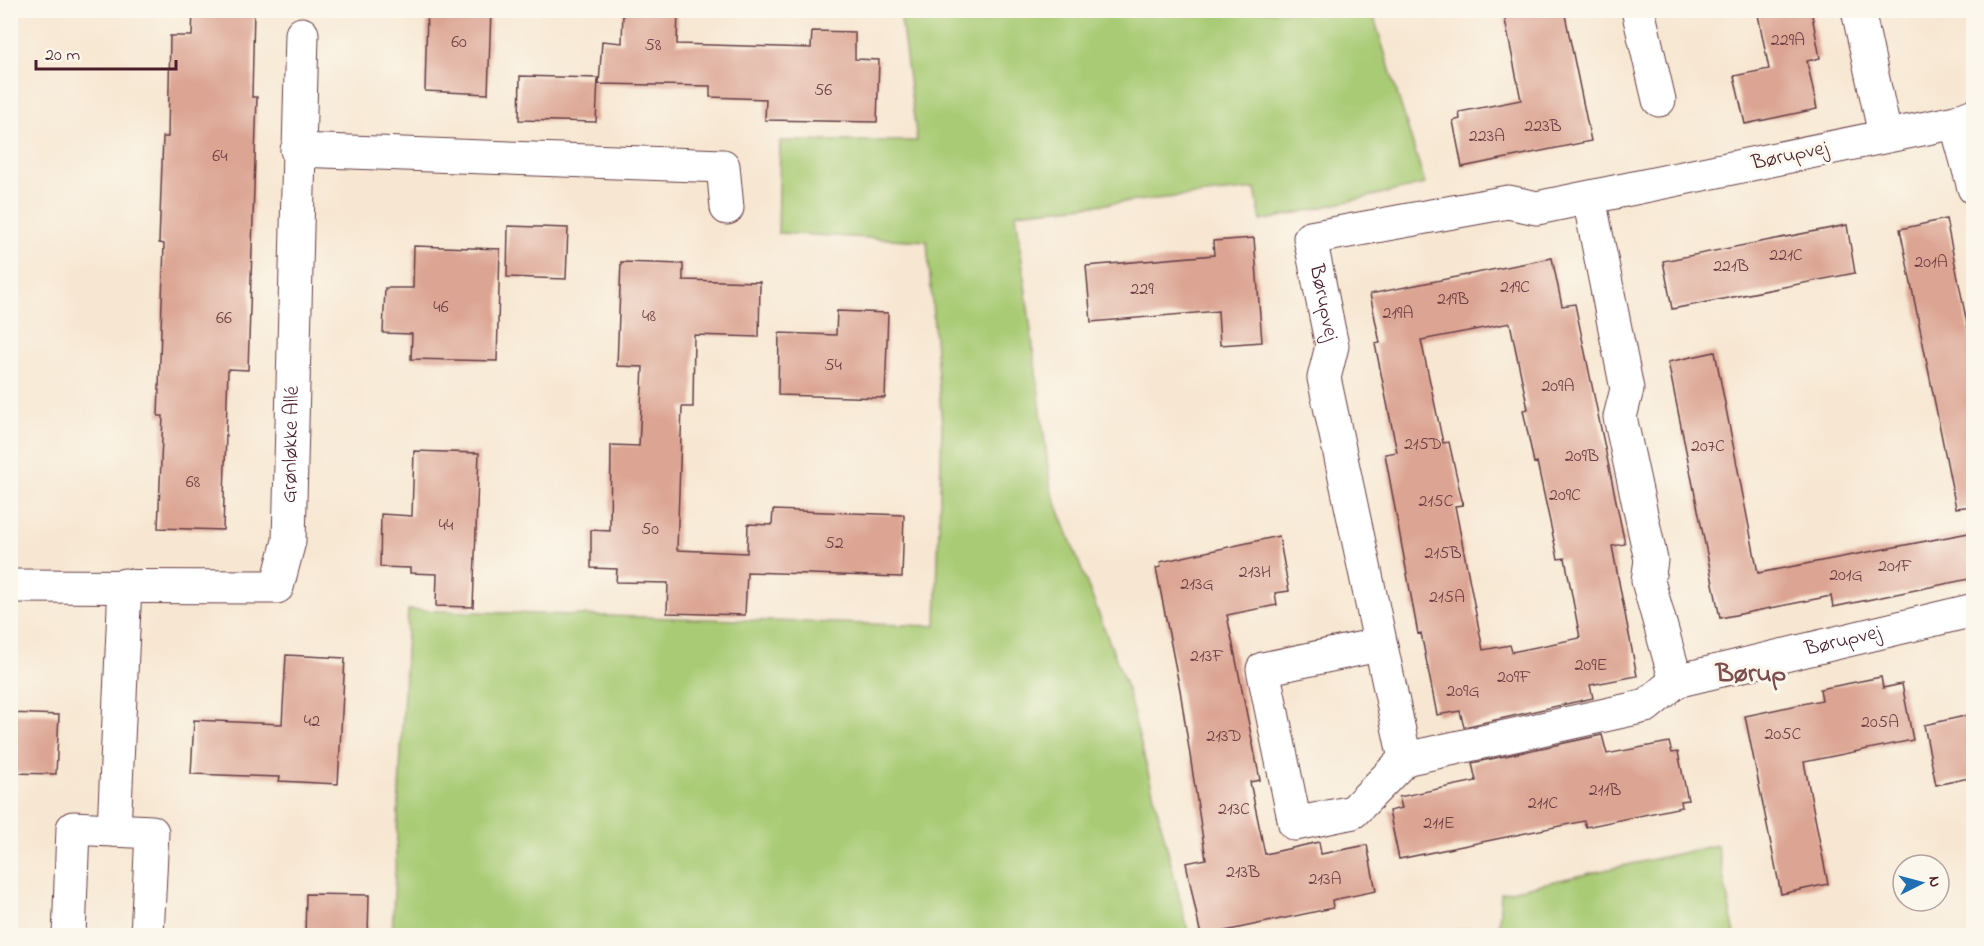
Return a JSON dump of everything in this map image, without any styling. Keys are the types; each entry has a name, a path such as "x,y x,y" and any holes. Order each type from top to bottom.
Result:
{"street":[{"path":"1638,10 1659,100"},
{"path":"1858,10 1885,135"},
{"name":"Grønløkke Allé","path":"10,586 278,587 289,541 297,150 302,34"},
{"name":"Børupvej","path":"1974,188 1965,118 1537,208 1508,202 1310,238 1332,346 1324,378 1378,645 1405,759 1646,706 1676,681 1974,610"},
{"path":"297,150 723,166 727,208"},
{"path":"1589,198 1627,389 1620,417 1651,560 1648,580 1676,681"},
{"path":"114,830 125,585"},
{"path":"1378,645 1263,669 1295,824 1353,812 1405,759"},
{"path":"69,936 73,828 152,832 147,936"}],"green space":[{"path":"900,11 1372,11 1425,184 1261,221 1255,189 1016,213 1051,490 1126,685 1189,935 392,935 408,610 936,626 942,425 927,241 778,233 780,141 917,141"},
{"path":"1717,845 1735,935 1425,935 1499,925 1501,893"}],"building":[{"path":"193,10 254,10 252,97 257,97 248,370 228,369 223,530 158,528 163,416 158,416 164,244 159,243 163,137 168,137 170,36 192,36"},
{"path":"427,10 491,10 488,94 425,91"},
{"path":"623,10 678,10 677,44 811,48 812,31 855,32 855,59 879,60 877,122 765,120 766,99 710,97 710,86 599,84 602,41 622,43"},
{"path":"1503,10 1564,10 1591,141 1462,167 1453,121 1460,119 1459,112 1521,100"},
{"path":"1757,10 1811,10 1820,58 1807,61 1817,109 1745,124 1734,76 1769,69"},
{"path":"520,76 598,78 596,122 519,120"},
{"path":"1946,219 1974,358 1974,506 1956,508 1900,229"},
{"path":"1847,225 1855,273 1672,309 1663,261"},
{"path":"508,226 568,228 566,279 507,277"},
{"path":"1254,238 1262,342 1220,345 1218,311 1091,322 1086,266 1214,255 1213,241"},
{"path":"414,246 500,249 497,361 411,359 412,334 383,333 385,288 413,288"},
{"path":"1552,258 1562,306 1575,304 1625,544 1612,546 1637,676 1590,685 1593,698 1464,727 1460,711 1437,715 1421,633 1418,634 1385,454 1397,452 1375,344 1380,343 1370,294","holes":["1510,323 1528,409 1523,410 1534,463 1537,462 1558,559 1565,558 1580,638 1512,652 1510,645 1483,650 1455,506 1463,505 1449,442 1443,443 1421,340"]},
{"path":"621,262 683,264 683,280 760,282 759,337 694,335 693,407 682,407 677,550 747,553 748,524 772,525 773,510 904,515 902,577 747,572 745,615 667,613 668,583 616,582 617,569 591,568 591,530 610,531 611,445 639,446 643,367 617,366"},
{"path":"837,311 888,313 885,398 778,395 779,333 836,335"},
{"path":"1715,352 1758,573 1974,532 1974,578 1833,607 1831,596 1720,618 1668,362"},
{"path":"414,451 479,453 473,607 436,606 437,574 410,573 410,568 380,567 381,514 412,516"},
{"path":"1279,536 1289,591 1275,593 1277,605 1227,615 1260,780 1250,782 1265,854 1319,842 1321,854 1367,845 1376,891 1332,900 1333,908 1201,936 1186,863 1206,859 1180,690 1156,568 1161,567 1160,562"},
{"path":"286,655 345,658 338,784 279,781 280,777 191,774 194,720 282,724"},
{"path":"1881,677 1883,688 1902,684 1913,740 1804,762 1828,884 1781,894 1745,716 1822,700 1820,689"},
{"path":"10,713 59,715 56,774 10,773"},
{"path":"1974,714 1974,777 1936,785 1924,725"},
{"path":"1602,735 1607,754 1669,742 1672,753 1678,752 1688,800 1681,801 1682,807 1586,827 1584,821 1399,859 1389,811 1402,808 1399,797 1476,781 1472,763"},
{"path":"306,894 369,895 368,936 305,936"}],"district":[{"name":"Børup","path":"1751,674"}]}
